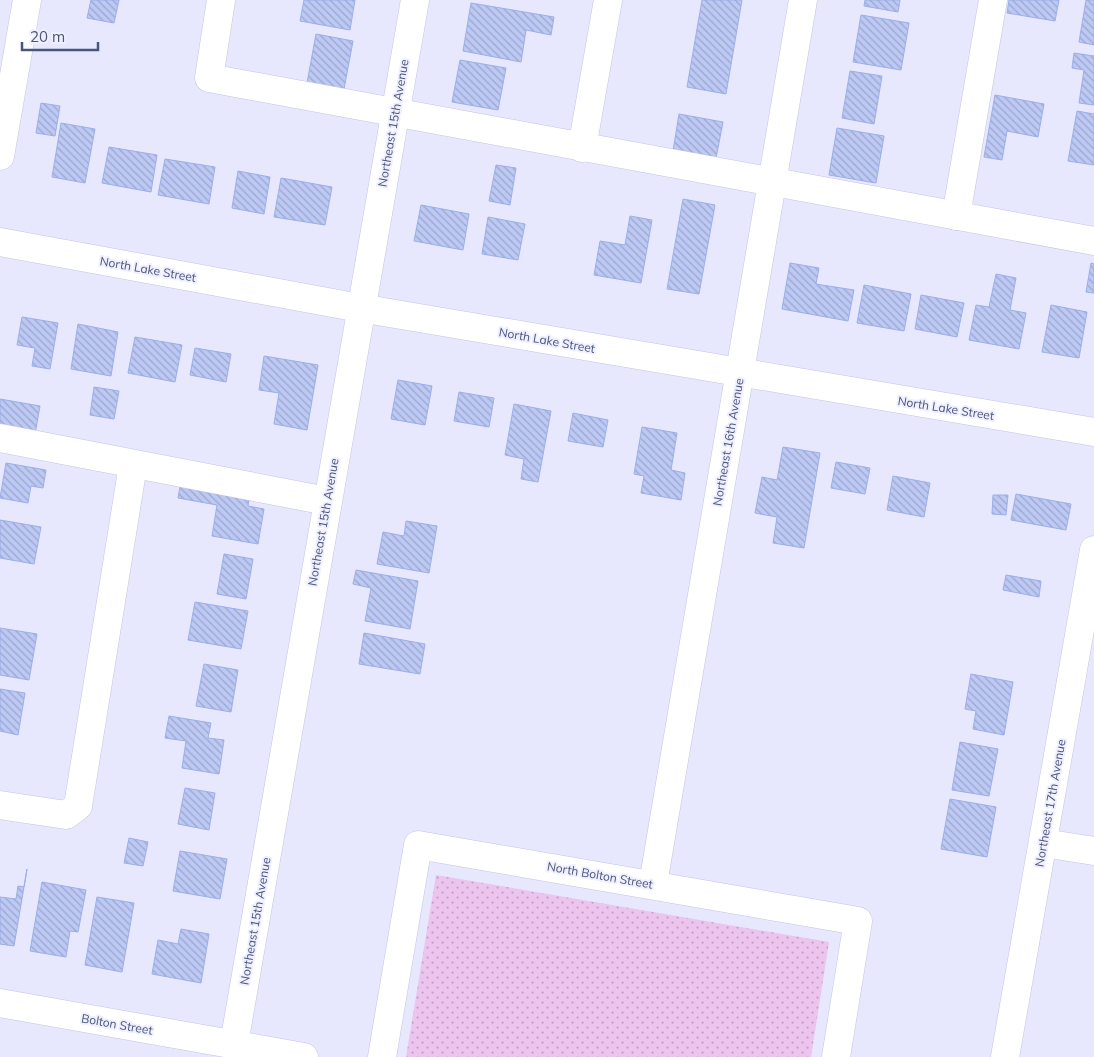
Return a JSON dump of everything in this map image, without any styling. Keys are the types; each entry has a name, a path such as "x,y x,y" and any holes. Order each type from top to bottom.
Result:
{"street":[{"path":"0,156 27,0"},
{"path":"221,0 209,78 394,114 1094,242"},
{"name":"Northeast 15th Avenue","path":"234,1044 414,0"},
{"path":"582,148 608,0"},
{"name":"Northeast 16th Avenue","path":"653,884 803,0"},
{"path":"956,216 993,0"},
{"name":"North Lake Street","path":"0,242 360,308 1094,432"},
{"path":"0,438 327,501"},
{"path":"0,804 66,815 78,806 133,465"},
{"name":"Northeast 17th Avenue","path":"1005,1057 1094,550"},
{"path":"1043,843 1094,851"},
{"name":"North Bolton Street","path":"382,1057 418,844 858,921 836,1057"},
{"name":"Bolton Street","path":"0,1003 234,1044"},
{"path":"234,1044 304,1057"}],"shaded area":[{"path":"436,875 829,942 811,1057 406,1057"}],"building":[{"path":"91,0 119,0 114,23 87,18"},
{"path":"304,0 355,0 350,30 300,21"},
{"path":"702,0 742,0 726,94 687,87"},
{"path":"865,0 900,0 898,12 864,6"},
{"path":"1009,0 1059,0 1055,21 1007,13"},
{"path":"1086,0 1094,0 1094,45 1079,42"},
{"path":"471,3 554,17 551,35 526,30 521,62 463,51"},
{"path":"861,15 909,23 901,70 853,62"},
{"path":"316,34 353,41 344,89 307,83"},
{"path":"1074,53 1094,56 1094,105 1079,103 1084,70 1072,68"},
{"path":"460,60 506,68 498,110 452,102"},
{"path":"850,71 882,76 874,124 842,118"},
{"path":"995,95 1044,104 1038,137 1007,131 1002,160 984,157"},
{"path":"41,103 60,106 55,136 36,133"},
{"path":"1077,111 1094,114 1094,165 1068,161"},
{"path":"679,114 723,122 716,158 673,151"},
{"path":"61,123 95,129 85,183 52,177"},
{"path":"837,128 884,136 876,183 829,175"},
{"path":"109,147 157,155 151,192 102,183"},
{"path":"165,159 215,167 209,204 158,195"},
{"path":"496,165 516,168 510,205 489,201"},
{"path":"238,171 270,177 264,214 232,208"},
{"path":"281,178 332,187 325,225 274,217"},
{"path":"683,199 715,205 699,294 667,289"},
{"path":"421,205 469,214 463,250 414,241"},
{"path":"630,216 652,220 641,283 594,275 600,241 625,245"},
{"path":"488,217 525,224 518,260 482,254"},
{"path":"790,263 819,268 816,284 854,290 848,321 782,309"},
{"path":"1091,263 1094,264 1094,293 1086,292"},
{"path":"996,274 1016,278 1010,310 1026,313 1019,349 969,340 976,305 989,307"},
{"path":"864,285 911,294 904,331 857,323"},
{"path":"921,295 964,303 957,337 915,329"},
{"path":"1051,305 1087,312 1079,358 1042,352"},
{"path":"22,317 58,323 50,369 32,366 35,348 17,345"},
{"path":"78,324 118,332 111,376 71,369"},
{"path":"135,337 182,345 175,382 128,373"},
{"path":"195,348 231,354 226,382 190,375"},
{"path":"264,356 318,365 307,430 274,424 279,393 259,390"},
{"path":"398,380 432,386 425,425 391,419"},
{"path":"94,387 119,391 114,419 90,415"},
{"path":"459,392 494,398 489,427 454,421"},
{"path":"0,399 40,406 35,434 0,427"},
{"path":"514,404 551,411 538,482 521,479 524,459 505,455"},
{"path":"573,413 608,420 603,447 568,441"},
{"path":"642,427 677,433 671,470 685,473 681,500 641,493 644,476 634,474"},
{"path":"783,447 820,453 804,548 773,543 777,517 755,513 762,477 777,480"},
{"path":"836,462 870,468 865,494 831,488"},
{"path":"6,463 46,470 43,488 31,486 28,503 0,498"},
{"path":"893,476 930,483 924,517 887,510"},
{"path":"181,481 250,493 248,506 264,509 258,544 212,536 217,505 178,498"},
{"path":"1016,494 1071,504 1066,530 1011,520"},
{"path":"993,495 1008,495 1006,515 992,514"},
{"path":"0,520 41,527 34,564 0,558"},
{"path":"406,521 437,526 429,573 377,564 383,532 404,536"},
{"path":"224,554 253,559 246,599 217,594"},
{"path":"356,570 418,581 410,629 365,621 371,588 353,584"},
{"path":"1006,575 1041,581 1039,597 1003,590"},
{"path":"195,602 248,611 241,649 188,640"},
{"path":"0,628 37,634 29,680 0,675"},
{"path":"364,633 425,644 420,674 359,664"},
{"path":"204,664 238,670 231,712 196,706"},
{"path":"971,674 1013,682 1004,735 973,729 976,711 965,709"},
{"path":"0,689 25,693 18,735 0,731"},
{"path":"169,716 211,723 208,738 224,740 219,774 182,768 186,741 165,738"},
{"path":"960,742 998,749 989,796 952,790"},
{"path":"185,788 215,793 209,830 178,824"},
{"path":"950,799 996,807 987,857 941,849"},
{"path":"129,838 148,842 143,866 124,863"},
{"path":"180,851 227,859 220,899 173,891"},
{"path":"42,882 86,890 78,932 70,931 66,957 30,951"},
{"path":"18,886 24,887 14,946 0,944 0,897 16,899"},
{"path":"97,897 134,903 122,972 85,965"},
{"path":"181,929 209,934 201,983 152,974 158,940 178,944"}]}
